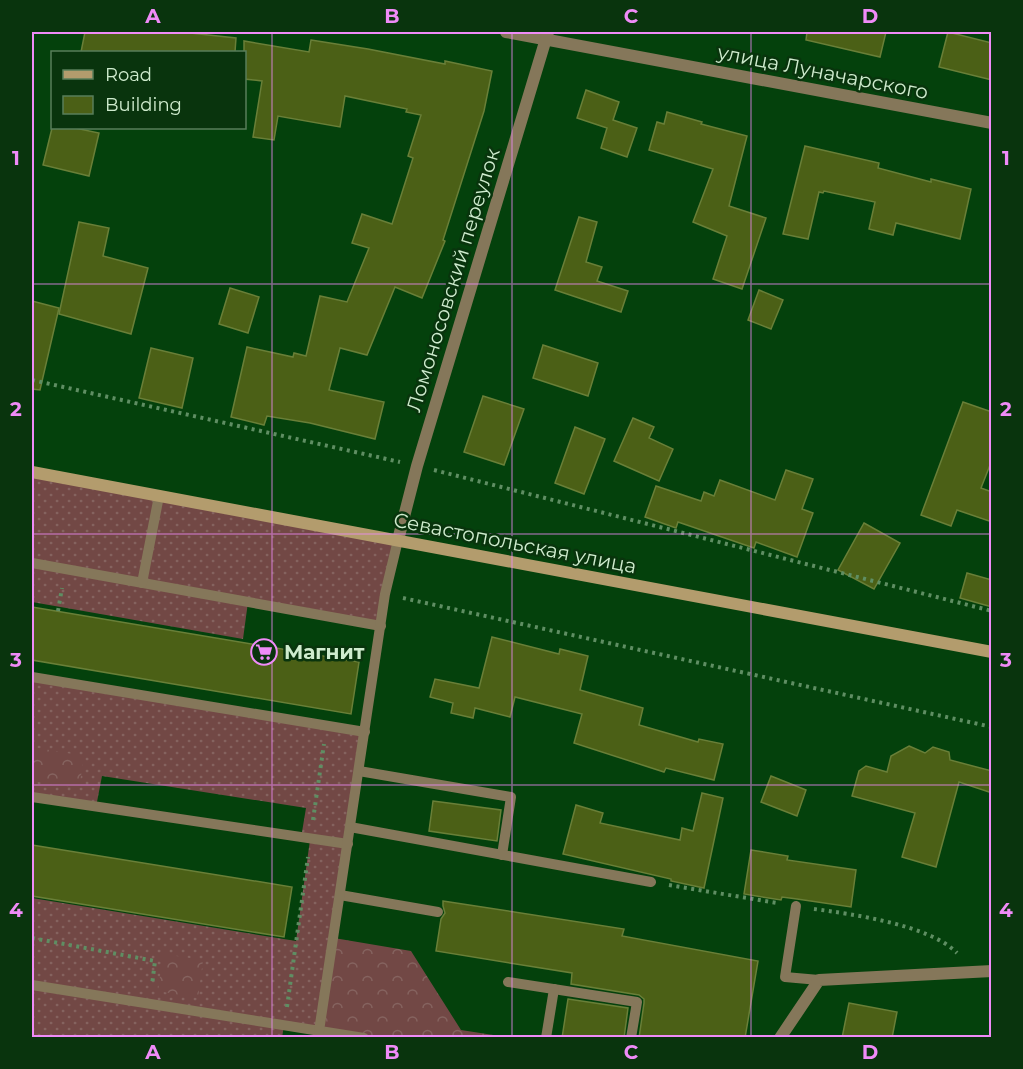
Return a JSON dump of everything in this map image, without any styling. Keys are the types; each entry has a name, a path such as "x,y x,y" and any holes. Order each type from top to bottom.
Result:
{"main road":[{"name":"Севастопольская улица","path":"32,472 992,652"}],"street":[{"name":"улица Луначарского","path":"506,32 547,35 992,123"},
{"name":"Ломоносовский переулок","path":"398,540 417,466 547,35"},
{"path":"780,1038 819,980 992,971"}],"lane":[{"path":"142,583 159,496"},
{"path":"319,1030 385,594 398,540"},
{"path":"32,563 381,626"},
{"path":"32,677 365,732"},
{"path":"359,771 511,797 502,855"},
{"path":"32,797 348,844"},
{"path":"350,827 651,882"},
{"path":"340,896 438,912"},
{"path":"795,906 784,977 819,980"},
{"path":"508,982 637,1002 631,1038"},
{"path":"32,985 364,1038"},
{"path":"546,1038 554,989"}],"path":[{"path":"32,380 417,466 992,611"},
{"path":"58,611 65,570"},
{"path":"385,594 992,727"},
{"path":"284,1025 326,725"},
{"path":"651,882 875,918 950,946 974,971"},
{"path":"32,938 155,961 149,1004"}],"green space":[{"path":"32,472 398,540 381,626 248,602 243,639 32,602"},
{"path":"32,677 365,732 319,1031 284,1025 282,1038 32,1036 32,898 296,941 310,840 301,838 306,808 102,776 96,807 32,797"},
{"path":"32,747 84,756 79,789 32,781"},
{"path":"334,938 411,951 461,1030 506,1037 364,1038 319,1031"},
{"path":"163,954 203,960 198,998 158,991"}],"building":[{"path":"85,32 181,32 236,38 235,51 81,51"},
{"path":"807,32 886,32 880,57 806,40"},
{"path":"948,32 992,43 992,80 939,67"},
{"path":"311,40 445,64 445,61 492,71 484,111 443,240 445,241 422,298 395,287 367,355 340,348 329,390 384,402 375,439 310,423 267,416 264,425 231,417 247,347 293,357 294,353 306,356 320,296 347,302 369,248 352,243 362,214 392,224 413,158 408,156 421,115 406,112 407,109 345,96 340,127 278,116 274,140 253,137 262,81 246,79 244,41 309,52"},
{"path":"586,90 619,102 613,120 637,128 627,157 601,148 607,128 577,118"},
{"path":"667,112 747,136 729,206 766,218 742,289 713,279 727,236 693,222 713,169 649,150 657,122 664,124"},
{"path":"52,129 80,129 99,133 89,176 43,165"},
{"path":"805,146 879,163 878,168 931,182 931,179 971,189 960,239 896,223 893,235 869,229 875,202 824,191 819,192 808,239 783,234"},
{"path":"579,217 597,222 586,262 602,267 597,281 628,291 621,312 555,290"},
{"path":"79,222 109,228 103,256 148,268 131,334 59,314"},
{"path":"230,288 259,297 248,333 219,324"},
{"path":"759,290 783,300 771,329 748,320"},
{"path":"32,301 59,308 40,390 32,389"},
{"path":"543,345 598,363 588,396 533,378"},
{"path":"151,348 193,358 182,408 139,398"},
{"path":"483,396 524,409 504,465 464,452"},
{"path":"963,402 992,412 992,460 981,488 992,492 992,522 957,510 951,526 921,515"},
{"path":"633,418 654,427 649,438 673,449 659,481 614,461"},
{"path":"575,427 605,439 584,494 555,483"},
{"path":"786,470 813,479 802,509 813,513 797,557 756,542 754,548 678,522 676,528 645,517 656,486 701,501 704,492 714,496 720,480 775,500"},
{"path":"864,523 900,543 874,589 838,570"},
{"path":"967,573 992,580 992,607 960,598"},
{"path":"32,607 359,662 351,714 32,660"},
{"path":"492,637 559,654 560,649 588,656 580,690 643,708 639,725 698,742 699,739 723,744 714,780 666,768 664,772 574,743 582,714 515,697 510,717 475,708 473,718 451,713 453,703 430,697 435,679 479,688"},
{"path":"909,746 925,753 933,747 949,752 950,760 992,771 992,793 959,782 936,867 902,857 915,813 852,796 859,771 866,766 887,772 891,756"},
{"path":"771,776 806,790 797,816 761,802"},
{"path":"702,793 723,798 704,888 563,854 576,805 603,813 600,823 680,840 682,828 693,831"},
{"path":"433,801 501,810 497,841 429,831"},
{"path":"32,845 292,887 284,937 32,896"},
{"path":"751,850 788,856 787,860 856,870 851,907 744,894"},
{"path":"443,901 624,929 622,936 758,961 745,1038 639,1038 644,999 639,995 571,984 572,973 436,951 441,919 445,913"},
{"path":"568,999 628,1008 624,1038 562,1038"},
{"path":"849,1003 897,1012 892,1038 842,1038"}],"place":[{"name":"Магнит","path":"264,652"}]}
